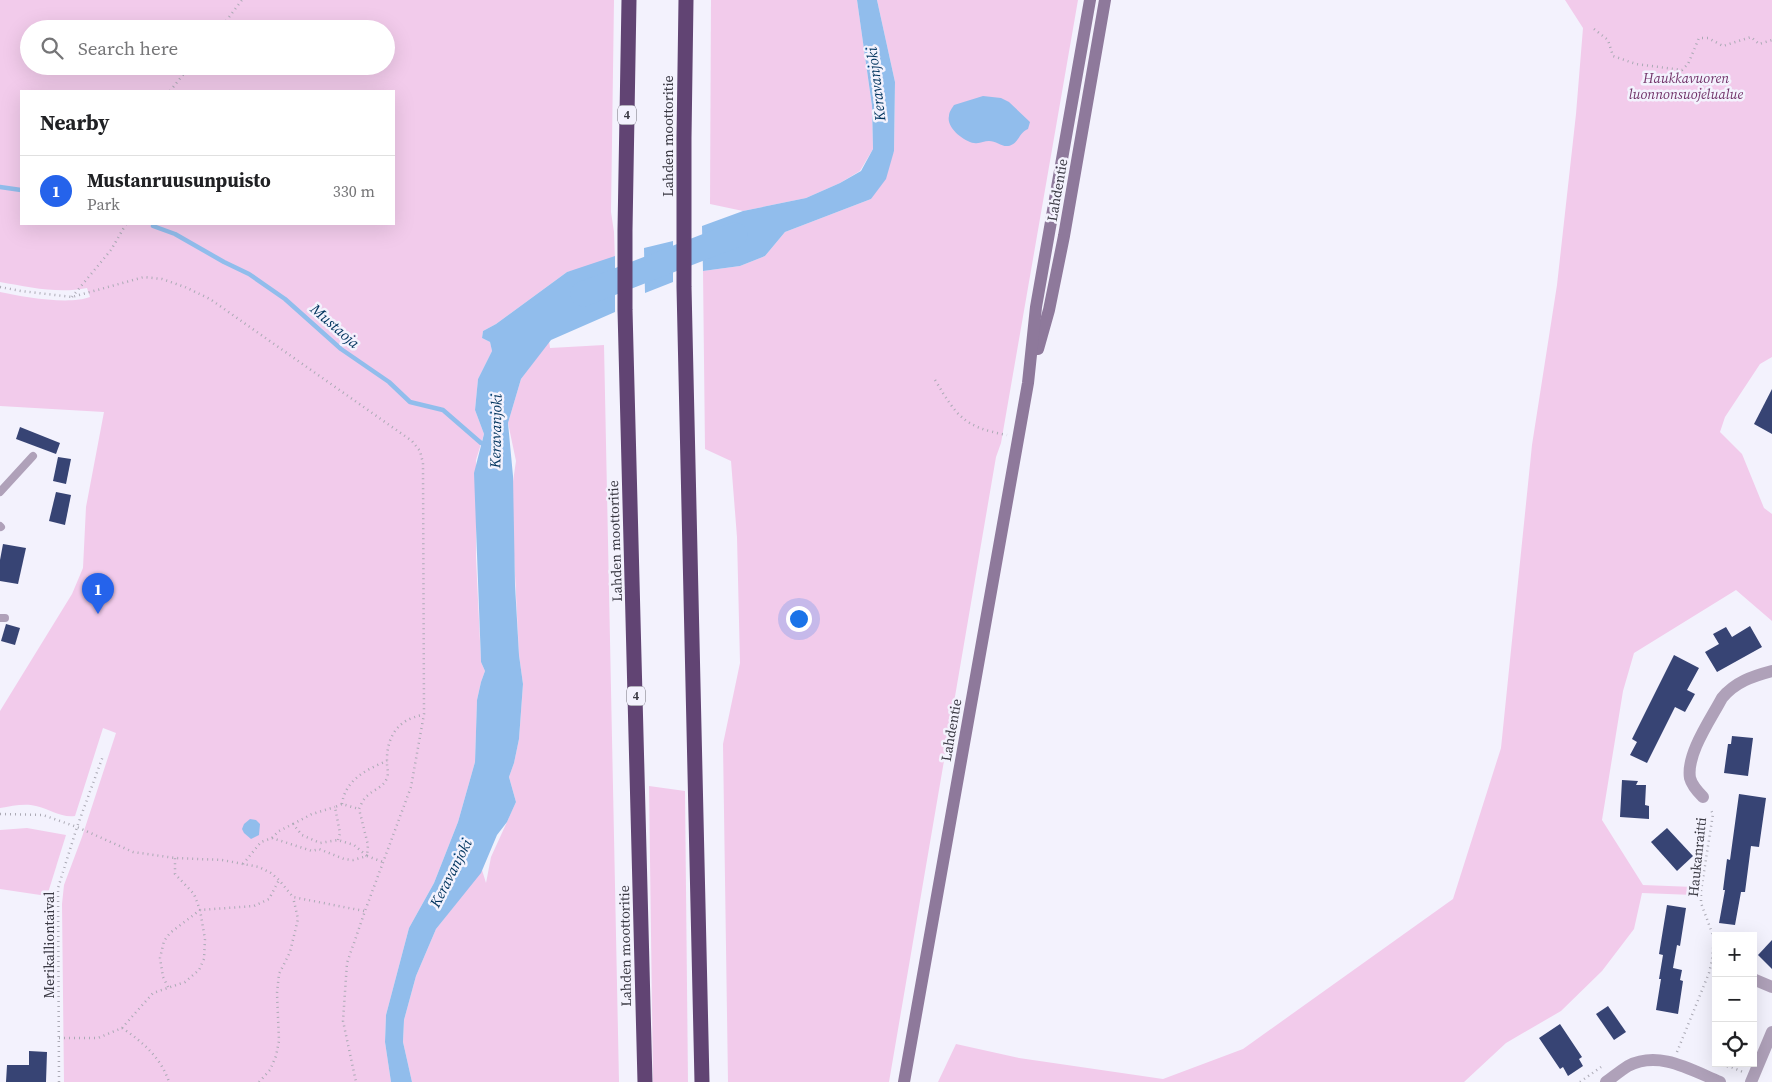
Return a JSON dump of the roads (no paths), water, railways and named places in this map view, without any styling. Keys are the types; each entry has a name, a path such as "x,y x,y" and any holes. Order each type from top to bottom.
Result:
{"highway":[{"name":"Lahden moottoritie","path":"629,0 625,310 645,1082"},
{"name":"Lahden moottoritie","path":"686,0 684,287 702,1082"}],"main road":[{"name":"Lahdentie","path":"904,1082 1019,437 1028,383 1036,307 1090,0"},
{"name":"Lahdentie","path":"1028,383 1049,310 1105,0"}],"street":[{"path":"1059,171 1075,173"},
{"path":"1703,798 1690,778 1692,754 1722,698 1728,691 1744,680 1772,671"},
{"path":"1757,980 1772,987"},
{"path":"1751,1082 1772,1032"},
{"path":"1606,1082 1628,1067 1641,1061 1650,1060 1671,1061 1720,1082"}],"lane":[{"path":"0,492 33,456"}],"water":[{"path":"857,0 877,0 895,82 894,151 886,179 871,199 785,232 765,256 740,266 703,271 702,226 743,211 806,198 840,183 861,171 873,149 872,106"},
{"path":"983,96 1001,98 1009,102 1030,122 1028,129 1012,145 1006,146 989,141 970,142 956,133 950,125 949,115 954,105"},
{"path":"673,241 673,282 645,293 644,248"},
{"path":"615,256 615,312 551,340 521,379 508,423 513,476 515,585 519,655 523,684 519,739 509,777 516,802 507,822 497,835 481,873 436,929 416,976 404,1020 403,1042 412,1082 391,1082 385,1042 386,1015 409,928 434,883 458,822 475,762 477,700 485,671 481,662 474,473 484,434 475,410 478,379 492,351 490,342 482,338 483,331 496,324 567,272"},
{"path":"250,819 256,820 260,824 259,835 251,839 242,829 244,824"}],"waterway":[{"name":"Mustaoja","path":"0,187 20,190"},
{"name":"Mustaoja","path":"153,226 175,234 249,274 285,299 341,349 389,382 410,402 443,410 481,443 486,445"},
{"name":"Keravanjoki","path":"583,294 735,235"}],"place":[{"name":"Mustanruusunpuisto","path":"98,614"}],"park label":[{"name":"Haukkavuoren luonnonsuojelualue","path":"1686,86"}]}
